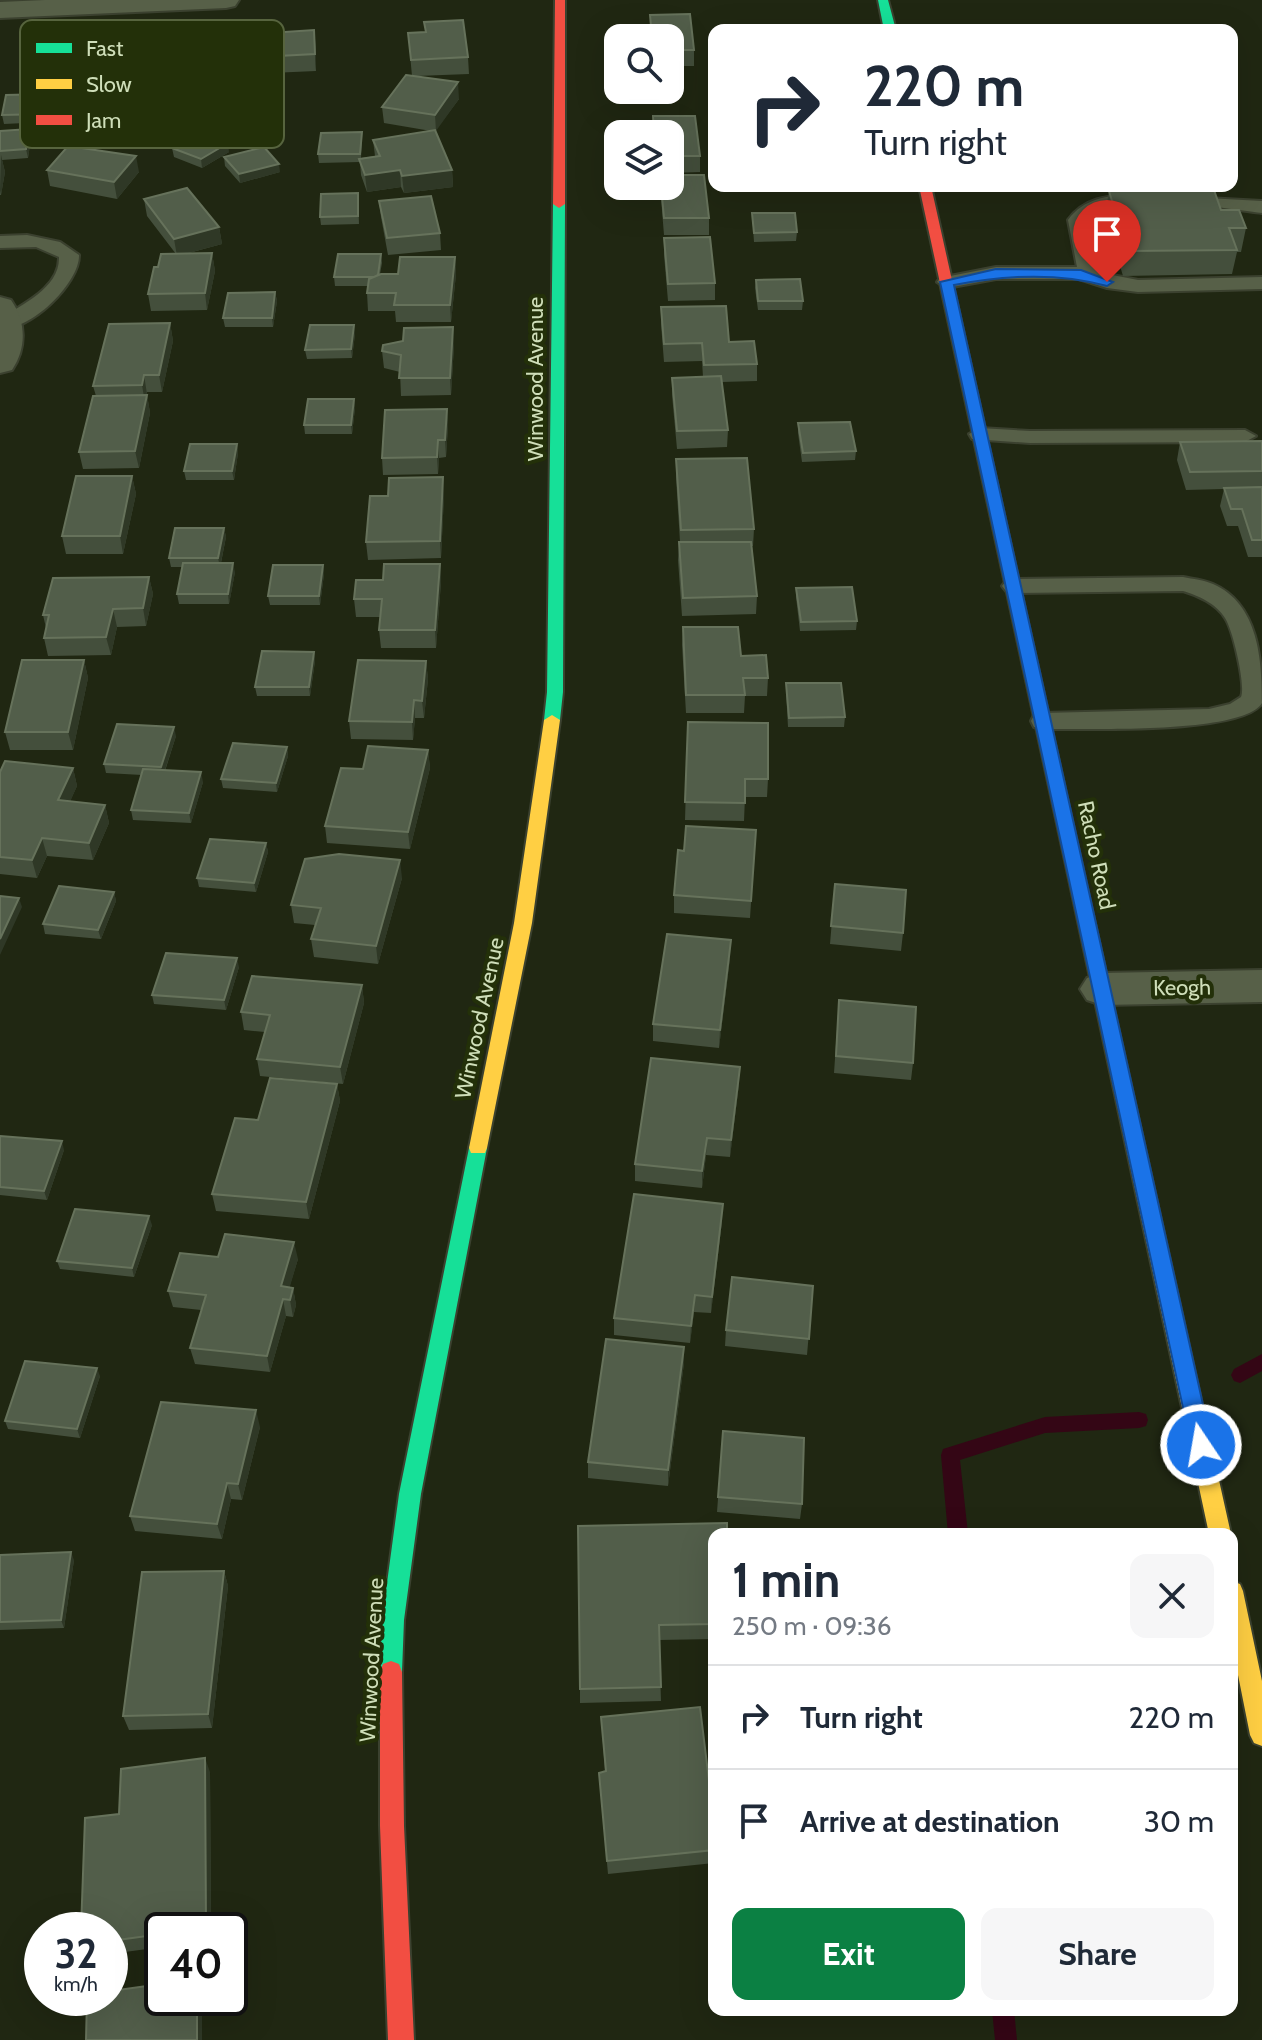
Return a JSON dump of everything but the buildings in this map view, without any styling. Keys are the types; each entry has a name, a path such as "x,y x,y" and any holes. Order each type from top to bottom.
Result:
{"street":[{"path":"0,10 100,3 226,0"},
{"name":"Winwood Avenue","path":"401,2040 390,1748 393,1614 413,1461 530,889 546,786 555,692 560,0"},
{"path":"883,0 889,24"},
{"name":"Racho Road","path":"926,192 1219,1528"},
{"path":"0,363 7,340 4,315"},
{"name":"Keogh","path":"1102,989 1262,986"},
{"path":"1238,1620 1262,1735"}],"lane":[{"path":"1088,275 1078,220 1088,208 1102,203 1132,200 1262,207"},
{"path":"0,242 31,240 51,244 69,255 71,263 62,282 4,315"},
{"path":"947,282 996,273 1088,275 1138,286 1262,283"},
{"path":"980,434 1030,437 1245,436"},
{"path":"1014,586 1183,584 1207,590 1236,614 1255,680 1256,693 1250,703 1250,711 1209,717 1043,721"}],"waterway":[{"path":"1240,1375 1262,1362"},
{"path":"957,1528 950,1455 1045,1425 1139,1420"},
{"path":"1004,2016 1006,2040"}],"traffic: fast":[{"path":"883,0 889,24"},
{"path":"552,720 555,692 559,204"},
{"path":"391,1672 393,1620 410,1494 478,1148"}],"traffic: slow":[{"path":"478,1148 523,923 552,720"},
{"path":"1072,856 1219,1528"},
{"path":"1238,1620 1262,1735"}],"traffic: jam":[{"path":"559,204 560,0"},
{"path":"926,192 1072,856"},
{"path":"391,1672 392,1826 401,2040"}],"route":[{"path":"1107,282 1081,273 996,273 947,282 1201,1445"}]}
